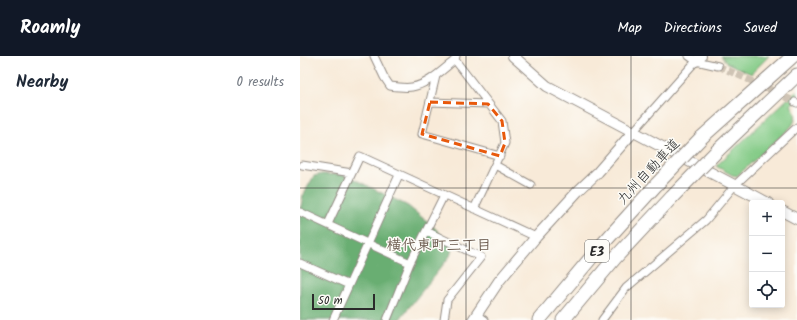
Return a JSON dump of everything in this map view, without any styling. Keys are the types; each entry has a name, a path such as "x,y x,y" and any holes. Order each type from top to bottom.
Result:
{"highway":[{"path":"701,138 780,56"},
{"name":"九州自動車道","path":"539,320 600,246 701,138 793,56"},
{"name":"E3","path":"563,320 615,258 672,197 717,151 797,75"}],"street":[{"path":"374,56 390,86 411,88 436,76 456,58 488,104 502,121 505,143 474,209"},
{"path":"513,56 547,86 762,200"},
{"path":"478,318 499,281 536,237 578,191 598,172 696,58 718,66"},
{"path":"436,76 422,134 500,156"},
{"path":"430,102 488,104"},
{"path":"602,320 626,288 706,220 735,185 797,127"},
{"path":"328,224 360,156 536,237"},
{"path":"302,165 352,173"},
{"path":"495,165 531,186"},
{"path":"333,320 399,174"},
{"path":"387,320 410,263 444,195"},
{"path":"300,212 410,263"},
{"path":"785,213 797,219"},
{"path":"426,231 481,257 447,300 444,320"},
{"path":"300,263 349,285"}],"highlighted area":[{"path":"430,102 488,104 502,121 505,143 500,156 422,134"}],"green space":[{"path":"721,56 769,56 751,74 727,63"},
{"path":"797,90 797,99 791,105 795,114 795,119 790,128 737,176 732,175 716,166"},
{"path":"322,174 346,175 408,206 435,228 450,244 452,250 450,256 399,320 300,320 300,212 303,195 314,176"}],"tunnel":[{"path":"718,66 795,102"}],"district":[{"name":"横代東町三丁目","path":"439,245"}]}
